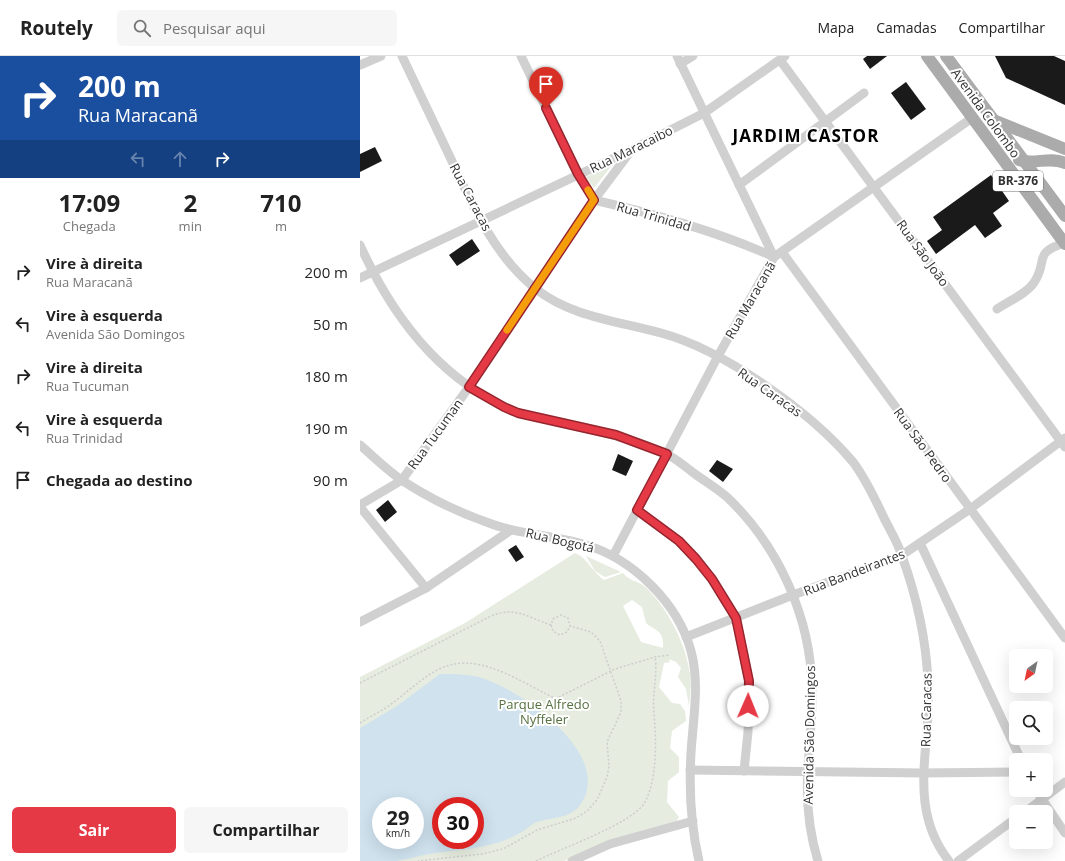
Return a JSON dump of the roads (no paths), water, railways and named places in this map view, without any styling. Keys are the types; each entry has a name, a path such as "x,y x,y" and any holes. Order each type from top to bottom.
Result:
{"main road":[{"name":"Avenida Colombo","path":"927,56 1065,243"},
{"name":"Avenida Colombo","path":"946,56 1065,216"},
{"path":"972,118 992,119 1065,149"},
{"path":"972,118 1006,152 1025,162 1054,159 1065,163"}],"street":[{"path":"360,65 380,56"},
{"name":"Rua Caracas","path":"402,56 480,221 510,262 535,289 554,301 574,310 608,320 664,333 718,356 800,411 853,463 872,491 902,555 917,609 929,682 928,720 923,773 926,815 933,836 949,861"},
{"path":"521,56 578,174 594,200"},
{"path":"679,60 693,56"},
{"name":"Rua Maracaibo","path":"360,278 631,150 704,113 783,58"},
{"name":"Rua São João","path":"783,58 826,122 1064,442"},
{"name":"Rua São Pedro","path":"679,60 763,235 970,509 1065,638"},
{"path":"739,185 864,93"},
{"name":"Rua Maracanã","path":"613,556 718,356 778,254 972,118"},
{"name":"Rua Tucuman","path":"360,506 402,480 469,387 594,200 631,150"},
{"name":"Rua Trinidad","path":"594,200 673,220 778,254"},
{"path":"749,245 757,242 763,235"},
{"path":"997,309 1029,288 1035,281 1044,253 1050,247 1065,243"},
{"name":"Avenida São Domingos","path":"360,245 372,272 399,317 436,359 469,387 504,407 518,413 616,435 667,454 727,498 747,519 769,548 787,580 793,595 812,666 812,706 807,770 808,803 810,829 818,861"},
{"name":"Rua Bandeirantes","path":"686,637 793,595 902,555 1064,442"},
{"name":"Rua Bogotá","path":"360,445 402,480 462,512 511,530 584,544 613,556 662,596 673,609 686,637 695,674 690,770 693,821 698,861"},
{"path":"360,506 426,588"},
{"path":"637,510 679,541 696,559 712,579 736,618 749,681 748,732 744,771"},
{"path":"360,622 426,588 511,530"},
{"path":"920,543 1018,753"},
{"path":"690,770 807,770 923,773 1009,772"},
{"path":"1034,805 1065,782"},
{"path":"1040,797 1065,832"},
{"path":"572,861 610,844 693,821"},
{"path":"958,861 1009,823"}],"water":[{"path":"440,674 474,676 502,686 521,697 560,728 575,746 585,765 588,785 581,804 577,809 567,815 532,824 516,835 503,841 484,846 484,797 432,797 432,849 468,849 430,854 396,861 360,861 360,728 397,706"}],"district":[{"name":"JARDIM CASTOR","path":"806,136"}],"park label":[{"name":"Parque Alfredo Nyffeler","path":"544,712"}]}
